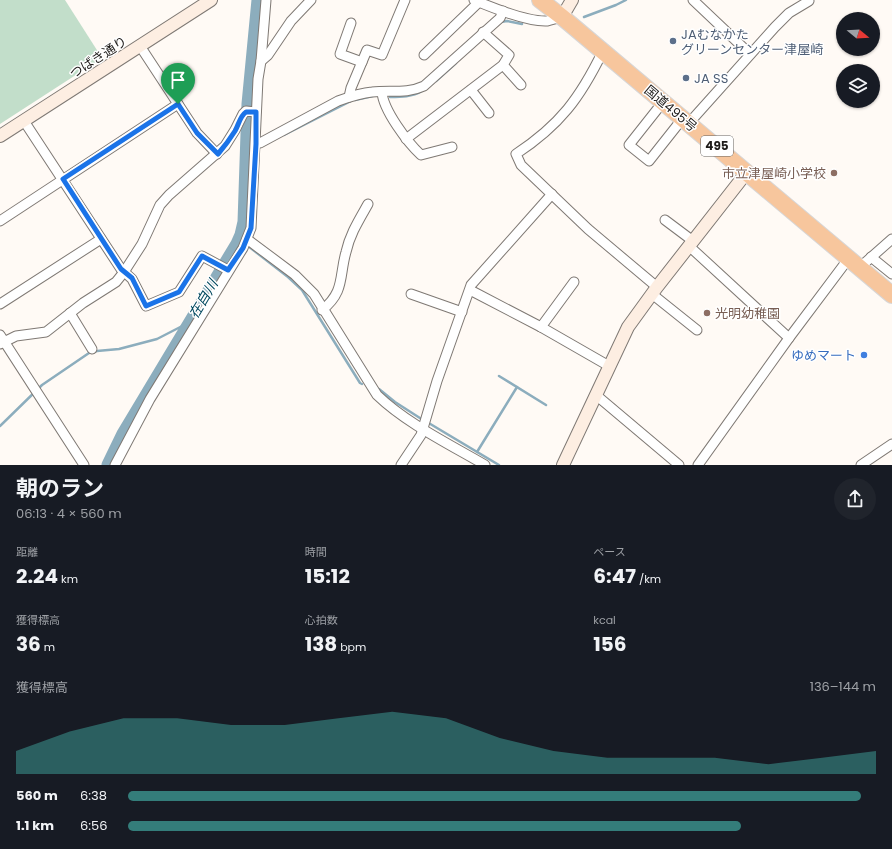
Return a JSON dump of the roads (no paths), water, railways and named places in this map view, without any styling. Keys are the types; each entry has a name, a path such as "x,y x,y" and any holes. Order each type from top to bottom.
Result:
{"highway":[{"name":"国道495号","path":"540,0 603,51 892,295"}],"street":[{"name":"つばき通り","path":"0,136 212,0"},
{"path":"115,465 150,399 247,239 251,228 256,144 251,112 261,61 266,0"},
{"path":"261,61 268,55 291,21 311,0"},
{"path":"350,97 351,88 367,50 382,55 405,0"},
{"path":"424,55 477,1 533,20 547,20 562,17 572,0"},
{"path":"693,0 750,54"},
{"path":"663,102 629,145 649,161 789,13 809,2"},
{"path":"256,144 280,133 338,101 372,92 402,92 416,90 424,86 500,18 503,11"},
{"path":"351,23 340,54 362,62"},
{"path":"406,139 503,65 509,55 483,32"},
{"path":"140,46 197,133 218,154"},
{"path":"603,51 591,76 579,95 564,114 549,130 516,154 521,165 697,330"},
{"path":"503,65 521,85"},
{"path":"471,90 489,113"},
{"path":"382,92 382,100 406,139 422,155 452,147"},
{"path":"0,221 178,104"},
{"path":"84,465 1,340 16,336 46,332 70,313 116,282 142,244 160,205 169,195 218,154 235,130 243,114 251,112"},
{"path":"24,121 121,269 132,278 146,306 179,292 202,256 228,270"},
{"path":"563,465 628,327 654,290 747,172"},
{"path":"401,465 421,435 437,381 471,285 552,194"},
{"path":"322,310 330,304 339,291 346,253 353,231 368,204"},
{"path":"665,220 789,338"},
{"path":"0,304 101,239"},
{"path":"247,239 295,274 314,294 322,310 377,395 389,407 485,465"},
{"path":"698,465 789,338 854,263 871,257 892,239"},
{"path":"871,257 892,274"},
{"path":"541,327 574,282"},
{"path":"470,290 541,327 609,366"},
{"path":"411,294 462,312"},
{"path":"70,313 92,349"},
{"path":"596,395 679,465"},
{"path":"861,465 892,444"}],"waterway":[{"name":"在自川","path":"109,465 124,434 242,235 245,222 249,104 259,0"},
{"path":"584,17 626,0"},
{"path":"501,22 507,21 522,24"},
{"path":"436,81 456,63"},
{"path":"390,97 410,96 422,91"},
{"path":"355,100 373,96"},
{"path":"284,135 351,101"},
{"path":"248,246 288,277 302,290 362,384"},
{"path":"0,426 42,385 89,353 119,349 157,339 190,322"},
{"path":"499,376 546,405"},
{"path":"477,452 517,387"},
{"path":"379,389 395,402 423,420"},
{"path":"427,422 499,465"}],"place":[{"name":"JAむなかた グリーンセンター津屋崎","path":"673,41"},
{"name":"JA SS","path":"686,78"},
{"name":"市立津屋崎小学校","path":"834,173"},
{"name":"光明幼稚園","path":"707,313"},
{"name":"ゆめマート","path":"864,355"}]}
